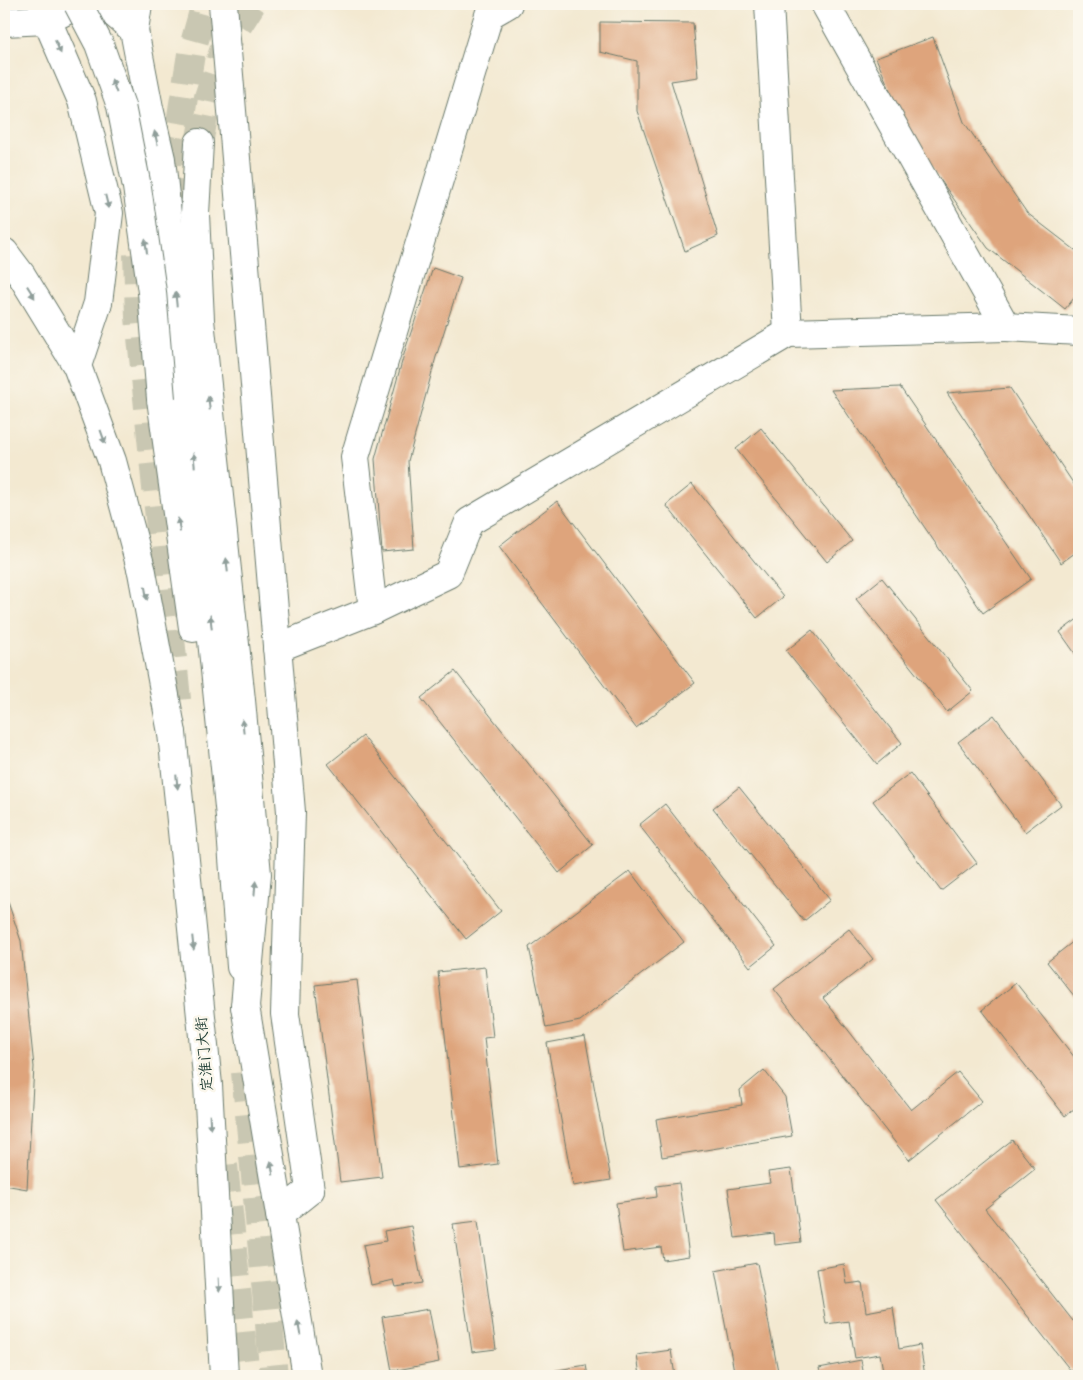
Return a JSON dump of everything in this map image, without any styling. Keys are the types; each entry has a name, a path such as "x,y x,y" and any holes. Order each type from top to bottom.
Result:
{"main road":[{"path":"4,22 46,20 79,4 99,44 121,106 137,187 152,292 161,398 241,967"},
{"path":"103,4 136,17 148,108 161,159 230,817 245,1006 307,1376"},
{"path":"223,4 291,812 285,1014 310,1190 280,1214"},
{"path":"373,610 355,457 489,15 508,4"},
{"path":"769,4 788,333"},
{"path":"826,4 1006,327"},
{"path":"46,20 82,101 109,213 98,303 77,366"},
{"path":"199,143 196,214 200,320 241,700 257,874 245,1006"},
{"name":"定淮门大街","path":"4,252 22,276 77,366 112,461 142,572 172,733 208,1084 224,1376"},
{"path":"277,648 373,610 448,574 469,522 788,333 1006,327 1079,331"}],"building":[{"path":"600,22 693,23 698,77 671,81 718,236 685,251 637,111 637,61 600,52"},
{"path":"933,37 964,122 1027,213 1079,253 1079,292 1065,309 988,248 911,138 876,58"},
{"path":"433,268 461,278 436,357 408,461 414,549 382,552 375,459 406,347"},
{"path":"900,387 1031,579 983,613 831,390"},
{"path":"1010,388 1079,492 1079,550 1061,563 947,393"},
{"path":"761,428 852,541 827,562 736,449"},
{"path":"692,484 783,597 757,618 666,505"},
{"path":"557,501 695,683 636,728 499,546"},
{"path":"882,578 973,691 947,712 856,599"},
{"path":"1079,618 1079,659 1060,632"},
{"path":"812,630 902,743 877,764 786,651"},
{"path":"455,671 593,845 559,873 421,698"},
{"path":"994,715 1061,805 1025,832 958,742"},
{"path":"363,736 501,911 466,939 328,764"},
{"path":"910,773 977,863 941,891 873,801"},
{"path":"739,787 830,900 804,921 713,808"},
{"path":"665,804 776,946 750,967 639,825"},
{"path":"630,871 684,942 580,1021 546,1028 529,947"},
{"path":"4,890 21,941 34,1067 27,1189 4,1185"},
{"path":"849,929 873,959 823,998 911,1110 958,1072 982,1101 909,1160 774,989"},
{"path":"1079,937 1079,1002 1047,962"},
{"path":"485,967 493,1037 484,1038 498,1164 460,1169 438,972"},
{"path":"357,980 382,1177 340,1182 315,985"},
{"path":"1016,983 1079,1063 1079,1105 1065,1116 982,1010"},
{"path":"585,1036 611,1180 573,1186 547,1043"},
{"path":"764,1070 785,1097 792,1136 662,1157 656,1119 742,1105 740,1090"},
{"path":"1012,1140 1035,1169 985,1209 1073,1321 1079,1316 1079,1364 1071,1371 936,1200"},
{"path":"791,1169 801,1242 775,1245 774,1233 735,1238 728,1189 770,1183 768,1172"},
{"path":"679,1183 689,1256 663,1260 661,1247 623,1252 616,1203 657,1197 656,1186"},
{"path":"478,1221 496,1349 472,1352 453,1224"},
{"path":"411,1226 422,1283 396,1287 394,1280 371,1285 363,1245 386,1241 384,1231"},
{"path":"757,1263 779,1376 735,1376 715,1271"},
{"path":"844,1264 847,1284 862,1282 866,1312 893,1307 899,1349 920,1345 925,1376 884,1376 880,1354 855,1358 849,1321 826,1324 817,1269"},
{"path":"429,1309 439,1362 392,1371 382,1317"},
{"path":"671,1350 675,1376 640,1376 637,1355"},
{"path":"861,1360 864,1376 821,1376 819,1368"},
{"path":"586,1365 588,1376 553,1376 552,1371"}],"tunnel":[{"path":"175,207 177,141 191,54 205,4"},
{"path":"199,143 208,97 224,48 252,4"},
{"path":"137,254 139,317 178,709"},
{"path":"245,1072 274,1376"},
{"path":"224,1165 246,1376"}]}
